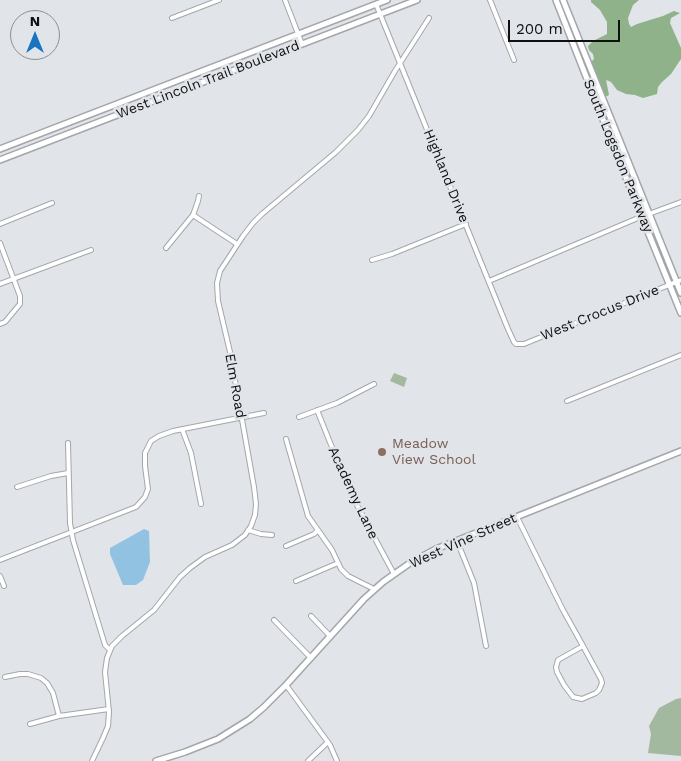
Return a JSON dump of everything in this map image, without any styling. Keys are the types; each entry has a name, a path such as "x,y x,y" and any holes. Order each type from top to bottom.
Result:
{"main road":[{"name":"West Lincoln Trail Boulevard","path":"0,149 387,0"},
{"name":"West Lincoln Trail Boulevard","path":"0,160 417,0"},
{"name":"South Logsdon Parkway","path":"556,0 681,313"},
{"name":"South Logsdon Parkway","path":"563,0 649,214 679,281 681,293"},
{"name":"West Vine Street","path":"156,761 185,752 218,738 252,716 286,685 374,589 420,558 457,541 681,451"}],"street":[{"path":"172,18 219,0"},
{"path":"285,0 302,44"},
{"path":"490,0 514,60"},
{"name":"Highland Drive","path":"376,4 514,342 519,345"},
{"name":"Elm Road","path":"248,530 255,515 256,499 232,361 216,289 220,271 248,228 336,152 358,130 369,116 400,62 429,18"},
{"path":"590,86 597,84"},
{"path":"614,147 621,143"},
{"path":"166,248 193,215 199,196"},
{"path":"489,280 681,202"},
{"path":"0,224 52,203"},
{"path":"193,215 237,244"},
{"path":"372,260 392,254 466,224"},
{"path":"0,243 20,296 20,304 5,322 0,324"},
{"path":"0,284 91,250"},
{"name":"West Crocus Drive","path":"519,345 679,281"},
{"path":"567,401 681,355"},
{"path":"299,417 337,402 374,384"},
{"name":"Academy Lane","path":"317,410 350,492 394,574"},
{"path":"0,560 132,510 140,504 148,489 144,457 149,445 159,436 168,432 264,413"},
{"path":"182,429 191,453 201,504"},
{"path":"286,439 308,516 332,550 341,569 348,576 374,589"},
{"path":"68,443 71,533 105,644 110,650"},
{"path":"17,488 51,476 68,473"},
{"path":"517,517 552,590 583,646 602,683 600,690 582,699 573,696 564,685 556,667 558,660 583,646"},
{"path":"92,761 106,732 109,719 105,672 110,650 122,636 154,610 180,577 205,557 232,545 245,535 248,530 272,535"},
{"path":"286,546 314,534 318,530"},
{"path":"457,541 474,583 486,646"},
{"path":"296,581 338,563"},
{"path":"0,576 4,586"},
{"path":"311,616 330,636"},
{"path":"274,620 311,658"},
{"path":"6,677 28,674 41,678 47,683 53,693 59,716"},
{"path":"286,685 328,742 333,750 336,761"},
{"path":"30,724 59,716 109,709"},
{"path":"308,761 328,742"}],"green space":[{"path":"591,0 639,0 633,5 628,18 631,27 674,11 680,13 671,18 670,23 681,48 681,59 671,74 658,87 657,94 643,98 626,94 617,90 611,82 606,80 609,95 605,97 591,62 594,59 593,54 588,46 593,41 607,34 607,22"},
{"path":"394,373 407,378 404,387 390,381"},
{"path":"681,698 681,756 648,753 651,734 649,726 659,708"}],"water":[{"path":"144,529 149,531 150,562 143,580 136,585 123,585 110,554 110,548"}],"place":[{"name":"Meadow View School","path":"382,452"}]}
